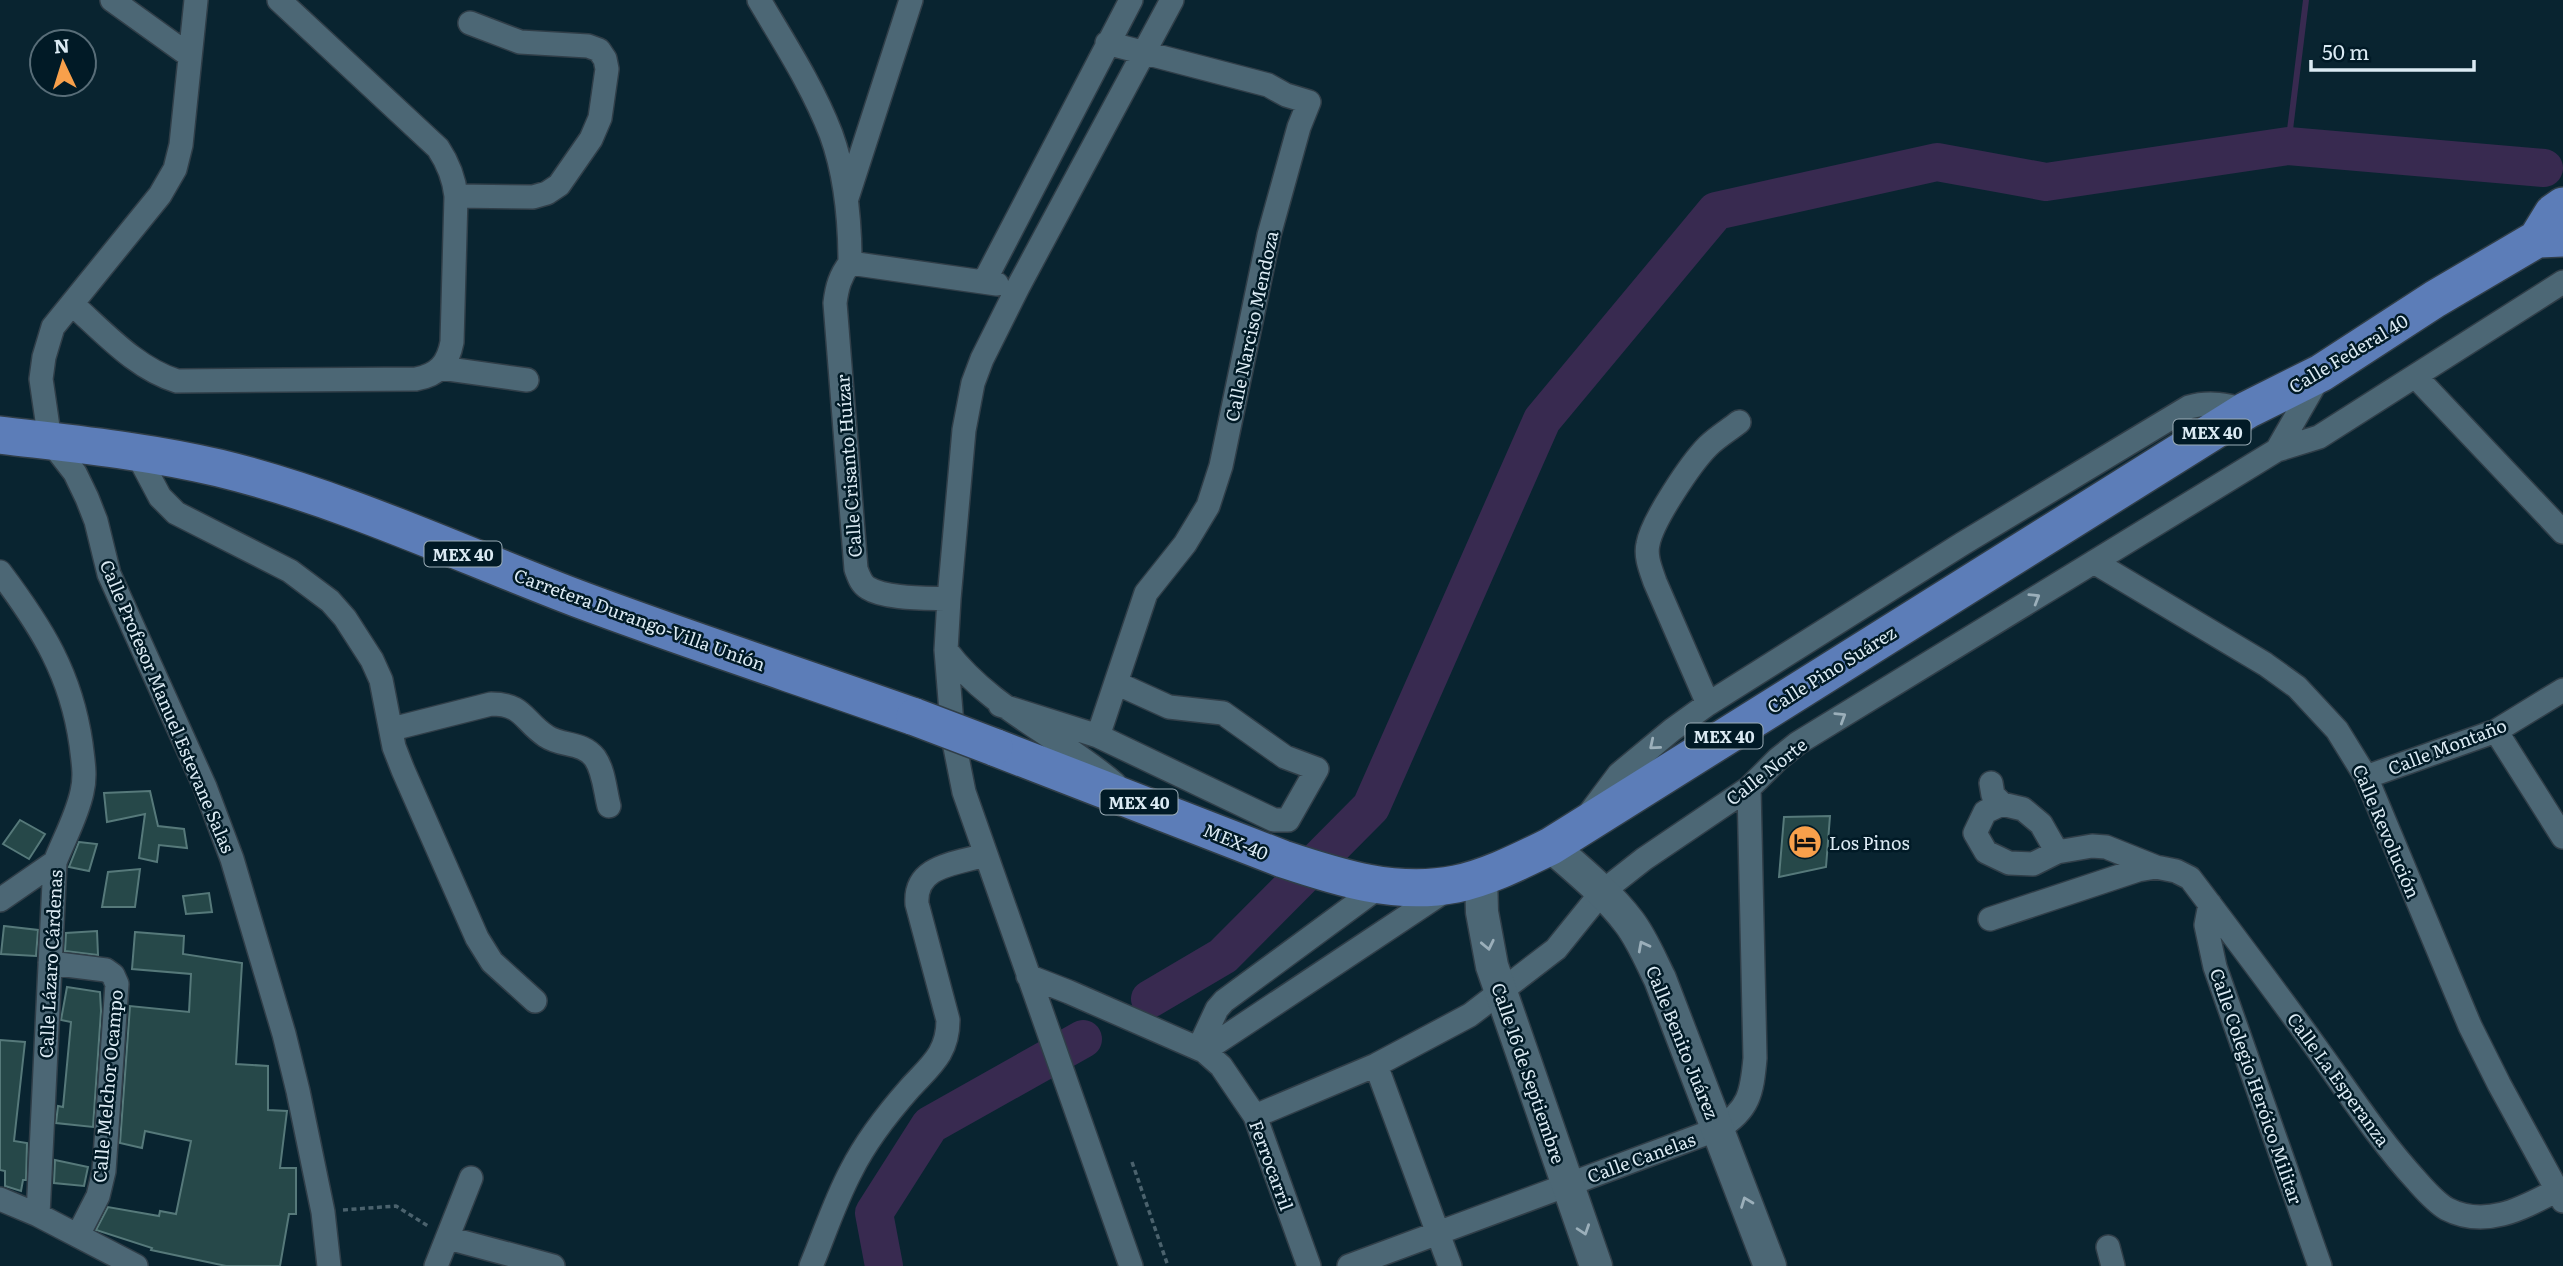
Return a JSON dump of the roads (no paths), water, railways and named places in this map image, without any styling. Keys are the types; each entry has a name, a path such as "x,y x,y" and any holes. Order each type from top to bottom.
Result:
{"main road":[{"name":"Calle Federal 40","path":"2050,532 2247,410 2321,373 2556,225"},
{"name":"Carretera Durango-Villa Unión","path":"0,435 135,450 218,468 325,500 579,599 994,747"},
{"name":"Calle Pino Suárez","path":"1379,887 1432,887 1468,880 1551,846 2050,532"},
{"name":"MEX-40","path":"994,747 1283,859 1379,887"}],"street":[{"path":"113,0 190,55"},
{"path":"50,441 41,379 53,327 160,195 175,169 181,145 195,0"},
{"path":"72,304 142,365 160,376 177,381 416,379 431,376 450,355 456,196 448,163 438,148 279,0"},
{"name":"Calle Crisanto Huízar","path":"759,0 804,78 831,135 840,164 846,201 850,263 839,281 835,303 856,569 860,580 869,589 885,594 948,599"},
{"path":"846,201 911,0"},
{"path":"984,282 1131,0"},
{"path":"1131,1266 964,792 953,737 947,650 948,599 967,406 982,359 1142,52 1172,0"},
{"path":"456,196 533,197 547,193 559,185 591,139 600,118 607,69 605,59 598,50 588,46 520,41 470,23"},
{"name":"Calle Narciso Mendoza","path":"1098,736 1146,593 1185,544 1208,506 1221,466 1269,235 1299,127 1309,102 1286,95 1268,85 1107,43"},
{"path":"1055,144 1086,158"},
{"path":"850,263 1018,287"},
{"path":"2277,450 2319,437 2563,282"},
{"path":"441,368 527,380"},
{"path":"2277,450 2321,373"},
{"path":"2416,377 2563,532"},
{"path":"1582,827 1619,774 1672,730 1708,704 1962,544 2189,407 2220,403 2247,410"},
{"path":"1708,704 1655,582 1648,562 1647,546 1652,531 1695,460 1711,443 1739,422"},
{"name":"Calle Profesor Manuel Estevane Salas","path":"50,441 75,473 87,498 96,521 109,573 205,787 232,859 284,1034 298,1091 323,1212 329,1266"},
{"path":"135,450 160,497 176,513 290,570 330,601 345,618 382,680 394,747 477,938 492,962 535,1001"},
{"name":"Calle Norte","path":"1255,1116 1377,1065 1470,1015 1556,949 1602,892 1644,859 1749,789 1778,759 1798,744 2277,450"},
{"name":"Calle Revolución","path":"2094,562 2265,664 2297,687 2337,730 2366,777 2470,1026 2560,1196"},
{"name":"Calle Lázaro Cárdenas","path":"0,572 37,625 60,665 73,702 85,773 82,792 55,862 38,1215"},
{"path":"947,650 961,670 1000,705 1097,769 1126,797"},
{"path":"1000,705 1098,736 1274,820 1288,820 1317,769 1285,757 1223,713 1169,707 1116,682"},
{"name":"Calle Montaño","path":"2366,777 2496,731 2563,691"},
{"path":"392,729 491,704 506,704 519,709 545,736 557,742 582,747 592,755 600,765 608,806"},
{"path":"2496,731 2563,837"},
{"path":"1991,783 1993,795 2002,804 2023,809 2041,824 2057,852 2033,864 2008,863 1986,852 1975,833 1985,812 2002,804"},
{"name":"Calle Canelas","path":"1349,1266 1718,1129 1744,1109 1755,1069 1749,789"},
{"name":"Calle Benito Juárez","path":"1551,846 1602,892 1641,940 1660,979 1770,1266"},
{"name":"Calle La Esperanza","path":"2057,852 2092,846 2106,847 2190,878 2281,998 2396,1158 2428,1193 2447,1209 2467,1216 2490,1217 2511,1213 2560,1196"},
{"path":"811,1266 850,1173 869,1140 896,1104 943,1051 948,1037 948,1020 917,904 916,893 920,882 929,872 985,855"},
{"path":"0,900 55,862"},
{"path":"1990,919 2138,870 2156,867"},
{"path":"1379,887 1224,1001 1217,1009 1203,1039 1204,1051 1468,880"},
{"name":"Calle 16 de Septiembre","path":"1468,880 1482,912 1486,940 1502,993 1596,1266"},
{"name":"Calle Colegio Heróico Militar","path":"2210,904 2206,925 2215,967 2320,1266"},
{"name":"Calle Melchor Ocampo","path":"50,963 101,969 113,975 117,984 104,1171 98,1196 78,1235"},
{"name":"Ferrocarril","path":"1028,976 1204,1051 1221,1066 1255,1116 1309,1266"},
{"path":"1377,1065 1450,1266"},
{"path":"436,1266 471,1178"},
{"path":"0,1199 38,1215 136,1266"},
{"path":"448,1238 553,1266"}],"waterway":[{"path":"2288,146 2306,0"},
{"path":"1150,999 1223,956 1371,807 1542,420 1716,211 1937,162 2046,182 2288,146 2544,168"},
{"path":"884,1266 874,1213 930,1125 1083,1039"}],"place":[{"name":"Los Pinos","path":"1805,842"}]}
